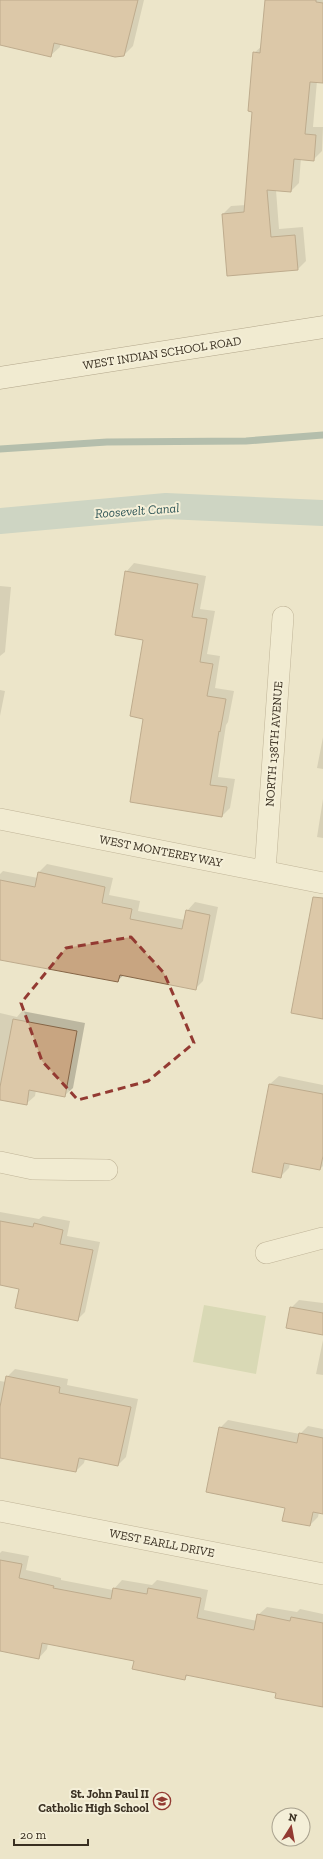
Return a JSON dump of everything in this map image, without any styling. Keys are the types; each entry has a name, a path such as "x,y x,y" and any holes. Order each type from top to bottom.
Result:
{"main road":[{"name":"WEST INDIAN SCHOOL ROAD","path":"0,378 323,327"}],"street":[{"name":"NORTH 138TH AVENUE","path":"265,871 283,617"},
{"name":"WEST MONTEREY WAY","path":"0,819 323,883"},
{"path":"0,1162 33,1168 107,1170"},
{"path":"266,1253 323,1238"},
{"name":"WEST EARLL DRIVE","path":"0,1512 323,1574"}],"highlighted area":[{"path":"131,937 164,973 194,1043 148,1081 78,1100 42,1061 21,1003 66,948"}],"green space":[{"path":"204,1305 266,1316 256,1374 193,1362"}],"building":[{"path":"0,0 138,0 124,56 115,57 54,43 51,57 0,45"},
{"path":"265,0 316,0 316,2 323,3 323,83 310,82 305,134 316,135 314,161 294,159 291,192 267,190 271,237 295,235 298,270 227,276 222,214 244,212 252,112 248,111 253,52 260,53"},
{"path":"125,571 198,584 192,617 207,619 200,662 213,664 207,696 226,699 210,785 227,787 222,817 130,802 143,719 130,716 143,640 115,635"},
{"path":"38,872 105,887 102,903 132,909 130,919 182,929 186,910 210,915 196,990 120,975 118,982 0,960 0,880 35,887"},
{"path":"313,897 323,898 323,1019 291,1013"},
{"path":"13,1019 77,1031 65,1097 29,1090 27,1105 0,1100 0,1087"},
{"path":"269,1084 323,1094 323,1156 320,1170 284,1163 281,1178 252,1172"},
{"path":"0,1221 33,1227 34,1223 63,1230 60,1244 93,1250 78,1321 15,1308 19,1289 0,1285"},
{"path":"290,1307 323,1313 323,1335 286,1328"},
{"path":"6,1376 60,1387 59,1393 131,1407 118,1466 79,1458 76,1472 0,1458 0,1407"},
{"path":"219,1427 297,1443 299,1433 323,1438 323,1514 313,1512 310,1526 282,1521 285,1508 206,1492"},
{"path":"0,1560 22,1564 19,1578 54,1586 53,1588 111,1599 113,1588 147,1594 148,1588 201,1598 197,1618 254,1630 257,1614 290,1621 291,1617 323,1623 323,1707 275,1698 276,1693 186,1675 185,1680 132,1669 134,1661 42,1643 39,1659 0,1651"}],"waterway":[{"path":"0,449 107,442 246,441 323,435"},
{"name":"Roosevelt Canal","path":"0,521 166,506 323,513"}],"place":[{"name":"St. John Paul II Catholic High School","path":"162,1801"}]}
